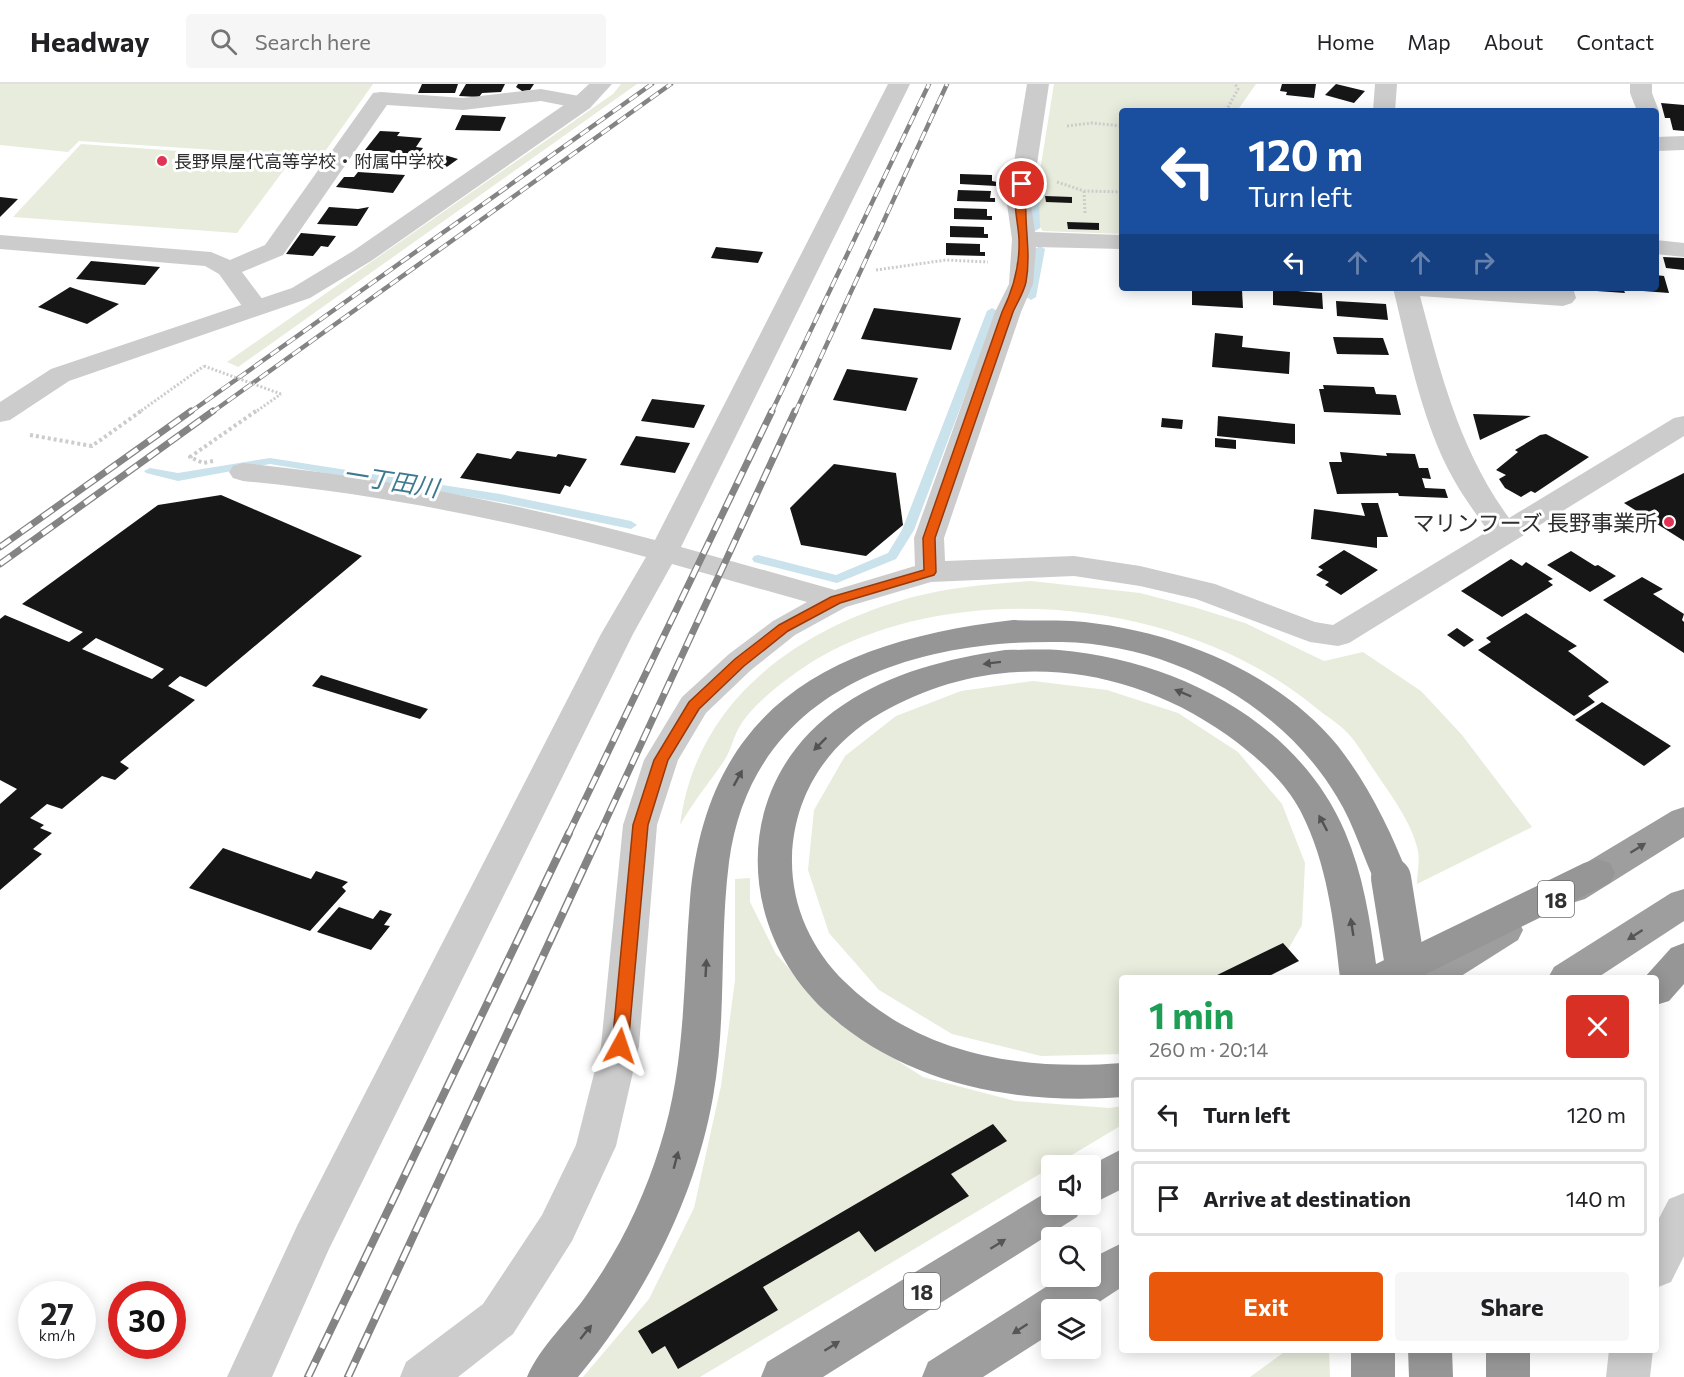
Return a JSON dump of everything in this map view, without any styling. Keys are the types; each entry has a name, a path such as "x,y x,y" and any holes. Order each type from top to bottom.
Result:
{"highway":[{"path":"549,1377 605,1308 643,1240 671,1179 700,1057 709,878 718,828 732,787 753,750 783,716 819,688 903,648 953,636 993,631 1052,630 1102,635 1153,647 1201,664 1246,688 1290,717 1325,751 1353,789 1375,832 1391,878 1407,975"},
{"path":"1119,1080 1090,1084 1029,1082 965,1069 906,1047 860,1018 827,989 799,953 780,910 773,868 778,825 789,787 813,750 842,722 877,698 917,680 960,667 1010,661 1057,662 1107,669 1154,681 1193,698 1236,723 1271,752 1302,786 1326,830 1344,877 1359,975"},
{"name":"18","path":"1433,975 1684,820"},
{"path":"1389,975 1598,873"},
{"path":"1572,975 1684,903"},
{"path":"1659,987 1684,958"},
{"path":"1101,1180 1119,1169"},
{"name":"18","path":"783,1377 1044,1215"},
{"path":"944,1377 1119,1265"},
{"path":"1372,1353 1373,1377"},
{"path":"1430,1353 1431,1377"},
{"path":"1508,1353 1508,1377"}],"street":[{"path":"0,414 60,375 302,293 362,256 582,103 601,84"},
{"path":"249,1377 318,1227 617,634 665,550 899,84"},
{"path":"930,572 929,538 1008,312 1021,284 1024,247 1019,204 1038,84"},
{"path":"1384,108 1386,84"},
{"path":"1641,84 1641,93 1647,108"},
{"path":"228,269 274,250 381,98 464,105 541,95 582,103"},
{"path":"1659,140 1684,143"},
{"path":"1024,247 1119,242"},
{"path":"0,243 211,260 228,269 256,308"},
{"path":"1659,247 1684,250"},
{"path":"1406,291 1428,373 1458,459 1482,501 1505,534"},
{"path":"1459,291 1563,298 1562,291"},
{"path":"422,1377 498,1319 557,1228 596,1146 620,1046 640,825 661,760 694,705 740,662 784,628 835,600 930,572 1027,566 1074,566 1140,576 1204,591 1310,632 1338,636 1684,424"},
{"path":"243,472 294,475 432,497 665,550 835,600"},
{"path":"1659,1262 1684,1212"},
{"path":"1628,1377 1631,1353"}],"path":[{"path":"1228,108 1238,89 1235,84"},
{"path":"1057,128 1092,123 1119,126"},
{"path":"1084,191 1119,192"},
{"path":"876,270 946,260 993,262 1024,247"},
{"path":"22,433 92,446 204,366 281,394 190,457"}],"shaded area":[{"path":"0,84 373,84 321,157 79,141 68,152 0,145"},
{"path":"621,84 637,84 238,367 227,362 613,94"},
{"path":"1054,84 1256,84 1239,108 1119,108 1119,234 1043,231 1040,227 1039,177"},
{"path":"81,144 292,159 237,233 13,217"},
{"path":"1031,581 1140,593 1197,608 1245,623 1324,661 1363,652 1421,691 1462,735 1532,827 1417,884 1419,855 1406,819 1358,746 1340,726 1315,707 1264,672 1207,644 1146,624 1082,612 1017,609 952,614 891,627 833,650 809,664 782,683 747,716 724,761 680,825 690,780 707,741 731,706 760,675 793,650 831,628 913,597 957,588"},
{"path":"1033,681 1107,690 1178,713 1238,752 1282,804 1305,863 1302,925 1274,975 1119,975 1119,1054 1041,1056 952,1034 879,990 829,933 808,870 814,810 845,756 896,716 961,691"},
{"path":"750,878 750,902 776,954 837,1022 923,1077 1015,1101 1110,1108 1119,1106 1119,1127 1072,1155 1041,1155 1041,1173 700,1377 583,1377 649,1299 694,1208 721,1086 735,980 735,879"},
{"path":"1283,1353 1329,1353 1330,1377 1250,1377"}],"building":[{"path":"422,84 458,84 455,93 418,93"},
{"path":"466,84 505,84 501,92 482,93 479,97 459,96"},
{"path":"518,84 534,84 530,90 522,91 516,87"},
{"path":"1282,84 1316,84 1314,98 1286,95 1287,92 1280,91"},
{"path":"1336,84 1365,91 1354,103 1325,95"},
{"path":"1661,103 1684,105 1684,131 1673,130 1670,118 1665,118"},
{"path":"462,115 506,117 500,131 455,130"},
{"path":"380,131 400,132 397,136 422,138 416,147 423,148 418,155 365,150"},
{"path":"438,153 458,159 444,169 429,165 435,158 432,157"},
{"path":"358,172 405,175 393,193 336,187 344,177 354,177"},
{"path":"960,174 992,175 992,181 997,182 996,186 960,184"},
{"path":"958,190 991,191 990,198 995,198 995,202 957,201"},
{"path":"1045,196 1072,197 1072,203 1046,202"},
{"path":"0,197 18,199 0,217"},
{"path":"329,207 358,209 369,207 357,226 317,224"},
{"path":"954,208 987,209 987,216 992,216 992,220 954,219"},
{"path":"1067,222 1099,223 1099,230 1068,229"},
{"path":"950,226 984,227 984,234 988,234 988,238 950,237"},
{"path":"301,233 336,236 328,247 321,246 313,256 286,254"},
{"path":"946,243 980,244 980,252 985,252 985,256 946,255"},
{"path":"716,247 763,252 758,263 711,258"},
{"path":"1663,257 1684,258 1684,270 1666,268"},
{"path":"91,261 160,267 145,285 76,279"},
{"path":"1659,275 1664,276 1669,293 1643,291 1659,291"},
{"path":"70,287 119,304 87,324 38,307"},
{"path":"1192,291 1242,291 1243,308 1192,305"},
{"path":"1273,291 1322,293 1323,309 1273,305"},
{"path":"1596,291 1624,291 1625,293"},
{"path":"1336,301 1386,304 1388,320 1337,316"},
{"path":"874,308 961,318 951,350 861,339"},
{"path":"1215,333 1243,336 1242,347 1290,352 1289,374 1212,367"},
{"path":"1333,337 1383,338 1389,355 1337,354"},
{"path":"847,369 918,378 906,411 833,400"},
{"path":"1323,385 1374,387 1376,394 1396,395 1401,415 1324,412 1319,389 1324,389"},
{"path":"652,399 705,405 694,428 641,421"},
{"path":"1473,414 1531,416 1480,440"},
{"path":"1218,416 1295,424 1295,444 1217,436"},
{"path":"1162,418 1183,420 1182,429 1161,427"},
{"path":"1546,434 1589,457 1535,493 1531,491 1521,497 1505,488 1499,479 1506,475 1496,470 1518,452 1515,450 1540,435"},
{"path":"636,436 690,443 675,473 620,465"},
{"path":"1215,438 1236,440 1236,449 1215,447"},
{"path":"517,451 587,459 570,487 565,485 560,494 460,478 477,453 511,459"},
{"path":"1340,452 1387,456 1386,453 1415,454 1419,468 1428,468 1431,479 1422,478 1425,488 1445,489 1448,498 1399,496 1398,493 1337,494 1329,462 1342,462"},
{"path":"834,464 896,473 903,525 866,556 801,545 790,508"},
{"name":"マリンフーズ 長野事業所","path":"1684,473 1684,541 1624,503"},
{"path":"221,495 362,556 206,687 180,676 168,686 195,700 120,762 129,768 115,780 102,776 62,809 47,804 30,818 44,825 40,828 52,833 33,849 42,854 0,890 0,804 17,789 0,780 0,619 5,615 69,642 83,632 22,604 158,505","holes":["96,638 164,669 152,679 82,649"]},
{"path":"1361,503 1378,503 1388,537 1377,537 1377,548 1311,539 1314,509 1365,516"},
{"path":"1344,550 1378,570 1341,595 1325,585 1329,582 1316,575 1323,570 1318,567"},
{"path":"1571,551 1616,576 1590,592 1547,565"},
{"path":"1511,559 1522,566 1526,562 1553,579 1548,581 1553,585 1502,617 1461,591"},
{"path":"1642,577 1663,589 1653,594 1684,614 1682,620 1684,622 1684,653 1603,600"},
{"path":"1526,613 1577,646 1568,651 1609,682 1588,696 1595,702 1574,716 1478,650 1491,642 1486,638"},
{"path":"1457,628 1474,640 1464,647 1447,635"},
{"path":"321,675 428,709 420,719 312,686"},
{"path":"1602,702 1671,746 1644,766 1575,720"},
{"path":"223,848 311,879 316,871 348,882 342,887 346,891 310,931 189,888"},
{"path":"339,907 373,919 380,910 392,914 384,925 390,926 371,950 317,932"},
{"path":"1283,943 1299,961 1271,975 1217,975"},
{"path":"993,1124 1007,1141 951,1174 969,1196 875,1252 859,1231 763,1287 778,1310 678,1369 665,1346 652,1354 638,1331"}],"waterway":[{"name":"一丁田川","path":"1034,166 1035,228"},
{"name":"一丁田川","path":"1031,297 1040,249"},
{"name":"一丁田川","path":"758,559 837,579 892,556 908,530 992,311"},
{"name":"一丁田川","path":"150,471 178,477 270,461 500,498 631,525"}],"railway":[{"path":"189,413 652,84"},
{"path":"211,413 671,84"},
{"path":"771,413 929,84"},
{"path":"795,413 947,84"},
{"path":"0,547 191,411"},
{"path":"0,564 213,411"},
{"path":"568,835 772,411"},
{"path":"599,835 795,411"},
{"path":"308,1377 569,833"},
{"path":"348,1377 600,833"}],"place":[{"name":"長野県屋代高等学校・附属中学校","path":"162,161"},
{"name":"マリンフーズ 長野事業所","path":"1669,522"}],"route":[{"path":"620,1046 640,825 661,760 694,705 740,662 784,628 835,600 930,572 929,538 1008,312 1021,284 1024,239 1019,204 1022,184"}]}
